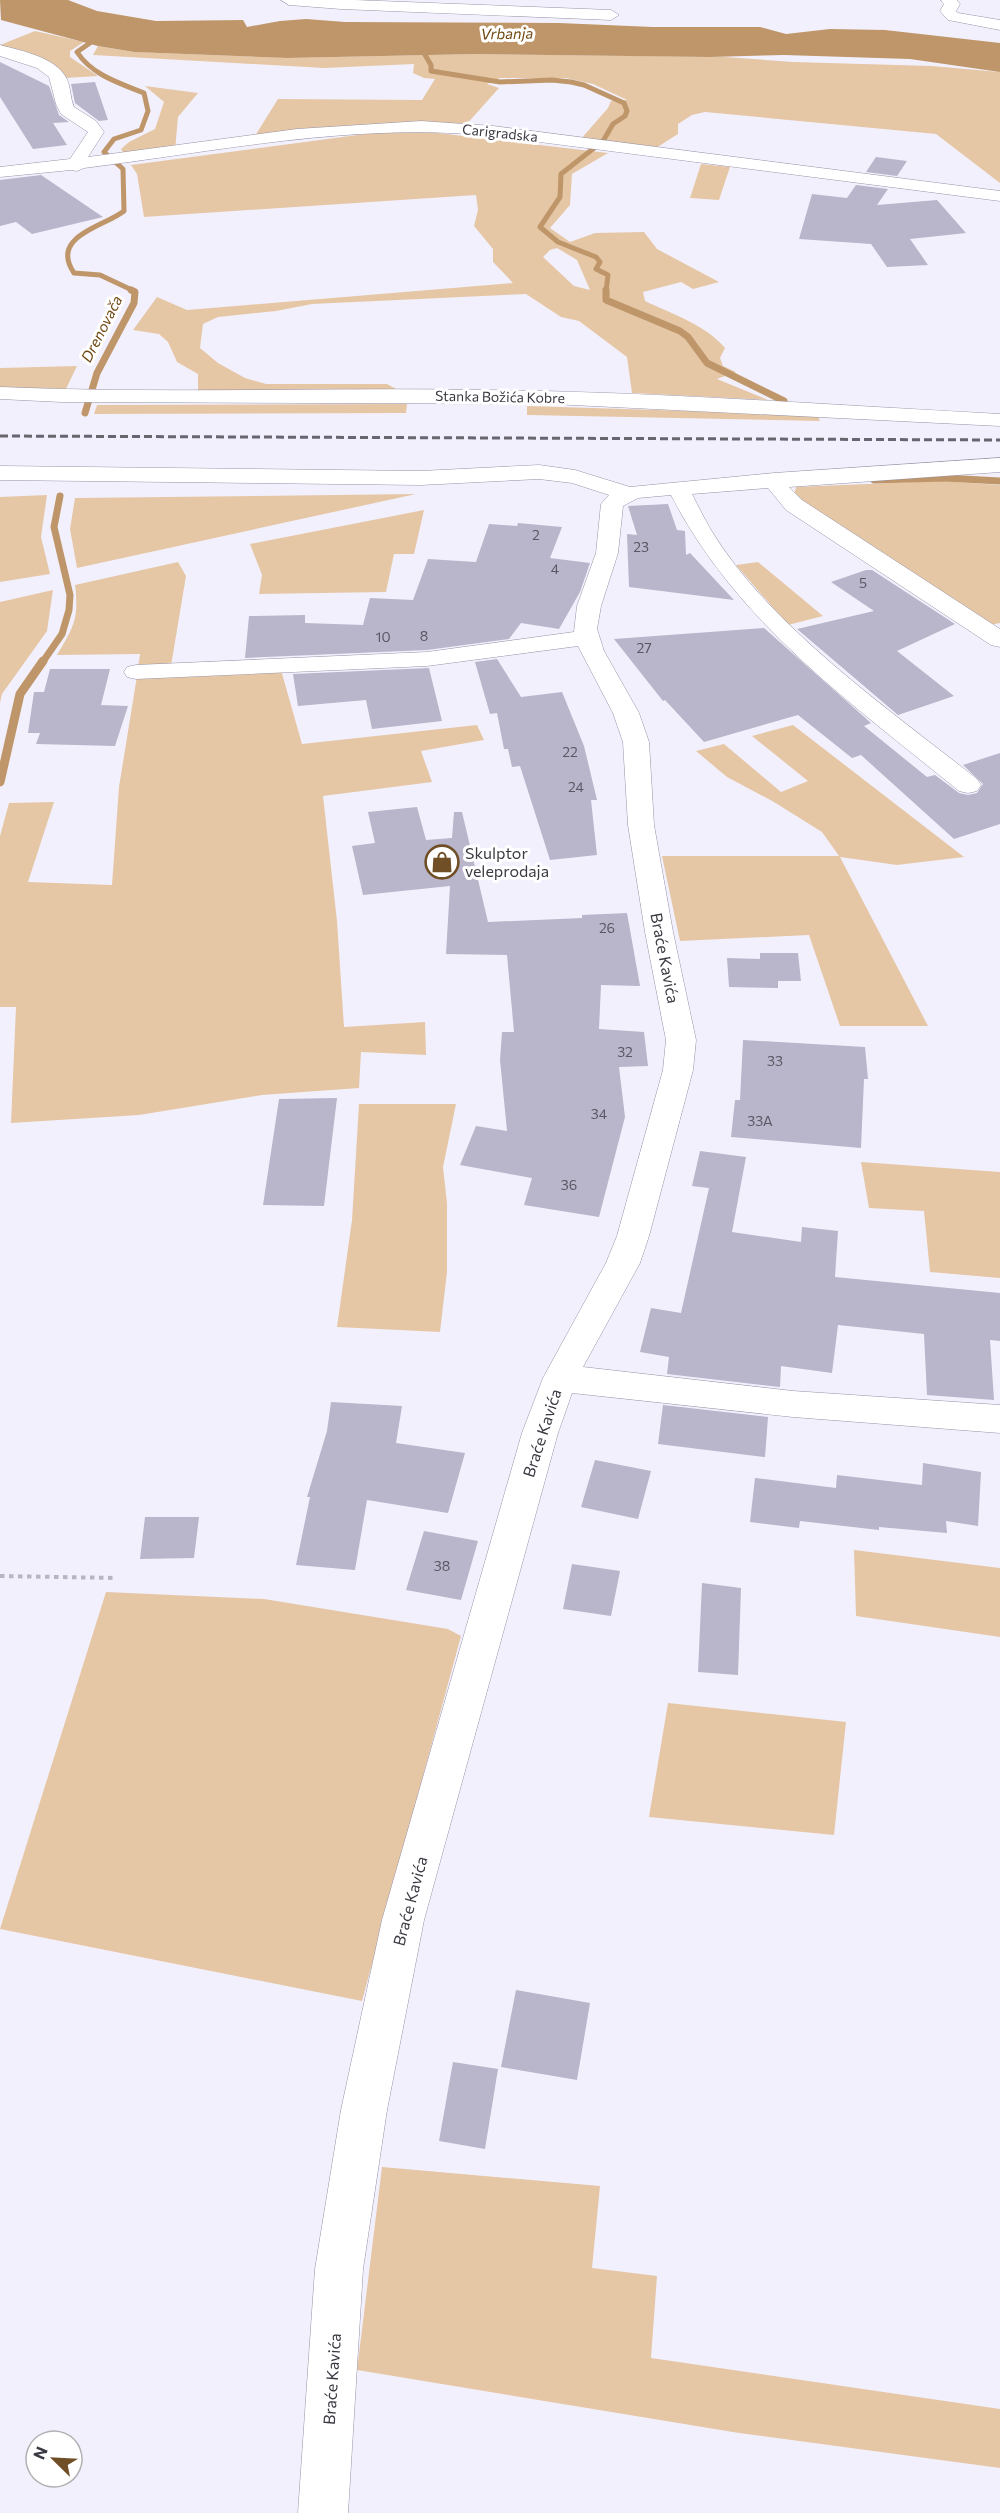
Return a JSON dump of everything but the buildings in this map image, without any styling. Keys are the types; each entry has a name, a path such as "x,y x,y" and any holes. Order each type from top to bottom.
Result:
{"street":[{"path":"290,0 611,15"},
{"path":"950,0 952,4 948,11 953,17 1000,25"},
{"path":"0,50 49,69 60,82 64,104 68,111 94,128 96,132 94,141 79,156 85,164"},
{"name":"Carigradska","path":"0,172 85,164 247,141 397,126 495,131 1000,196"},
{"name":"Stanka Božića Kobre","path":"0,393 104,398 491,396 726,405 1000,420"},
{"path":"0,473 422,478 539,472 575,477 630,494 774,480 1000,465"},
{"path":"774,480 782,493 794,505 1000,640"},
{"path":"678,488 695,524 717,556 785,633 968,784"},
{"name":"Braće Kavića","path":"323,2513 339,2269 364,2110 403,1920 540,1432 560,1378 623,1263 633,1236 678,1070 681,1040 640,825 636,742 626,712 592,651 587,638 585,619 607,554 612,504 620,497 630,494"},
{"path":"136,672 427,659 587,638"},
{"path":"560,1378 793,1404 1000,1419"}],"path":[{"path":"0,1576 117,1578"}],"shaded area":[{"path":"35,31 84,42 70,51 70,57 98,76 65,78 55,65 0,45"},
{"path":"98,46 134,52 287,58 476,54 725,57 793,62 932,66 1000,72 1000,183 936,134 705,112 692,115 678,124 678,134 656,148 580,140 608,108 611,101 627,100 593,84 566,78 500,78 487,84 499,88 465,126 253,139 278,99 422,100 435,79 424,78 413,73 414,64 324,68 93,55"},
{"path":"145,86 198,93 178,117 175,151 125,156 121,149 129,142 155,129 164,102"},
{"path":"380,132 438,133 608,153 572,174 570,205 550,228 570,242 595,233 644,232 657,249 719,282 693,289 681,282 643,292 645,301 698,326 725,348 720,358 723,366 736,372 717,379 768,400 632,393 627,357 579,321 561,317 526,294 312,304 276,311 218,317 203,324 200,348 218,363 245,378 266,384 387,384 398,390 198,391 198,374 177,362 168,342 159,334 133,330 157,297 187,310 513,283 493,262 493,249 474,226 478,210 476,195 144,217 137,174 131,165","holes":["557,248 577,260 590,290 574,286 543,257 550,250"]},
{"path":"701,164 730,167 719,200 690,198"},
{"path":"77,366 65,391 0,387 0,368"},
{"path":"407,404 406,413 94,414 97,405"},
{"path":"527,406 817,415 820,421 527,415"},
{"path":"939,481 1000,485 1000,623 990,625 794,495 796,487"},
{"path":"416,494 77,568 70,529 75,498"},
{"path":"47,495 41,537 50,574 0,582 0,497"},
{"path":"424,510 414,554 394,554 386,592 259,594 262,575 250,544"},
{"path":"178,562 186,576 171,666 138,667 140,654 57,655 74,622 75,585"},
{"path":"758,562 823,616 788,625 736,565"},
{"path":"53,590 47,631 2,694 0,703 0,602"},
{"path":"281,670 302,744 477,725 484,740 421,751 432,782 323,796 337,921 344,1027 425,1022 426,1055 361,1052 359,1088 262,1095 139,1115 11,1123 16,1007 0,1007 0,836 9,803 54,802 28,882 112,885 119,787 137,676"},
{"path":"793,725 964,857 897,865 840,857 928,1026 840,1026 809,935 680,941 662,856 839,856 822,832 774,802 727,777 696,751 724,744 781,792 808,781 752,736"},
{"path":"359,1104 456,1104 443,1167 447,1203 447,1272 440,1332 337,1327 352,1220"},
{"path":"861,1162 1000,1172 1000,1278 930,1272 924,1211 869,1208"},
{"path":"854,1550 1000,1568 1000,1637 856,1616"},
{"path":"106,1592 264,1599 448,1629 461,1636 362,2001 0,1929"},
{"path":"668,1703 846,1722 834,1835 649,1817"},
{"path":"382,2167 600,2186 592,2268 657,2276 651,2358 1000,2409 1000,2468 739,2433 357,2370"}],"water":[{"name":"Vrbanja","path":"0,0 68,0 97,11 156,21 243,20 247,27 306,19 345,22 760,27 786,34 830,29 885,30 1000,43 1000,72 910,59 784,55 710,57 476,54 287,58 134,52 98,46 1,20"}],"waterway":[{"name":"Drenovača","path":"100,36 77,52 90,67 98,72 144,93 148,111 141,130 114,139 104,152 123,169 124,211 82,234 68,250 68,260 74,273 100,275 134,291"},
{"path":"418,43 431,65 431,71 500,82 552,80 571,82 584,85 624,103 627,111 625,116 613,124 603,141 561,174 560,197 540,227 558,242 596,257 600,262 596,269 608,275 606,291"},
{"name":"Drenovača","path":"85,413 97,373 134,303 135,292 131,290"},
{"path":"606,291 606,300 680,331 688,337 707,363 784,401"},
{"path":"874,480 944,478 1000,481"},
{"name":"Drenovača","path":"42,663 62,634 69,610 70,595 54,527 60,496"},
{"name":"Drenovača","path":"0,782 20,694 43,661"}],"railway":[{"path":"0,436 1000,440"}],"place":[{"name":"Skulptor veleprodaja","path":"442,862"}]}
